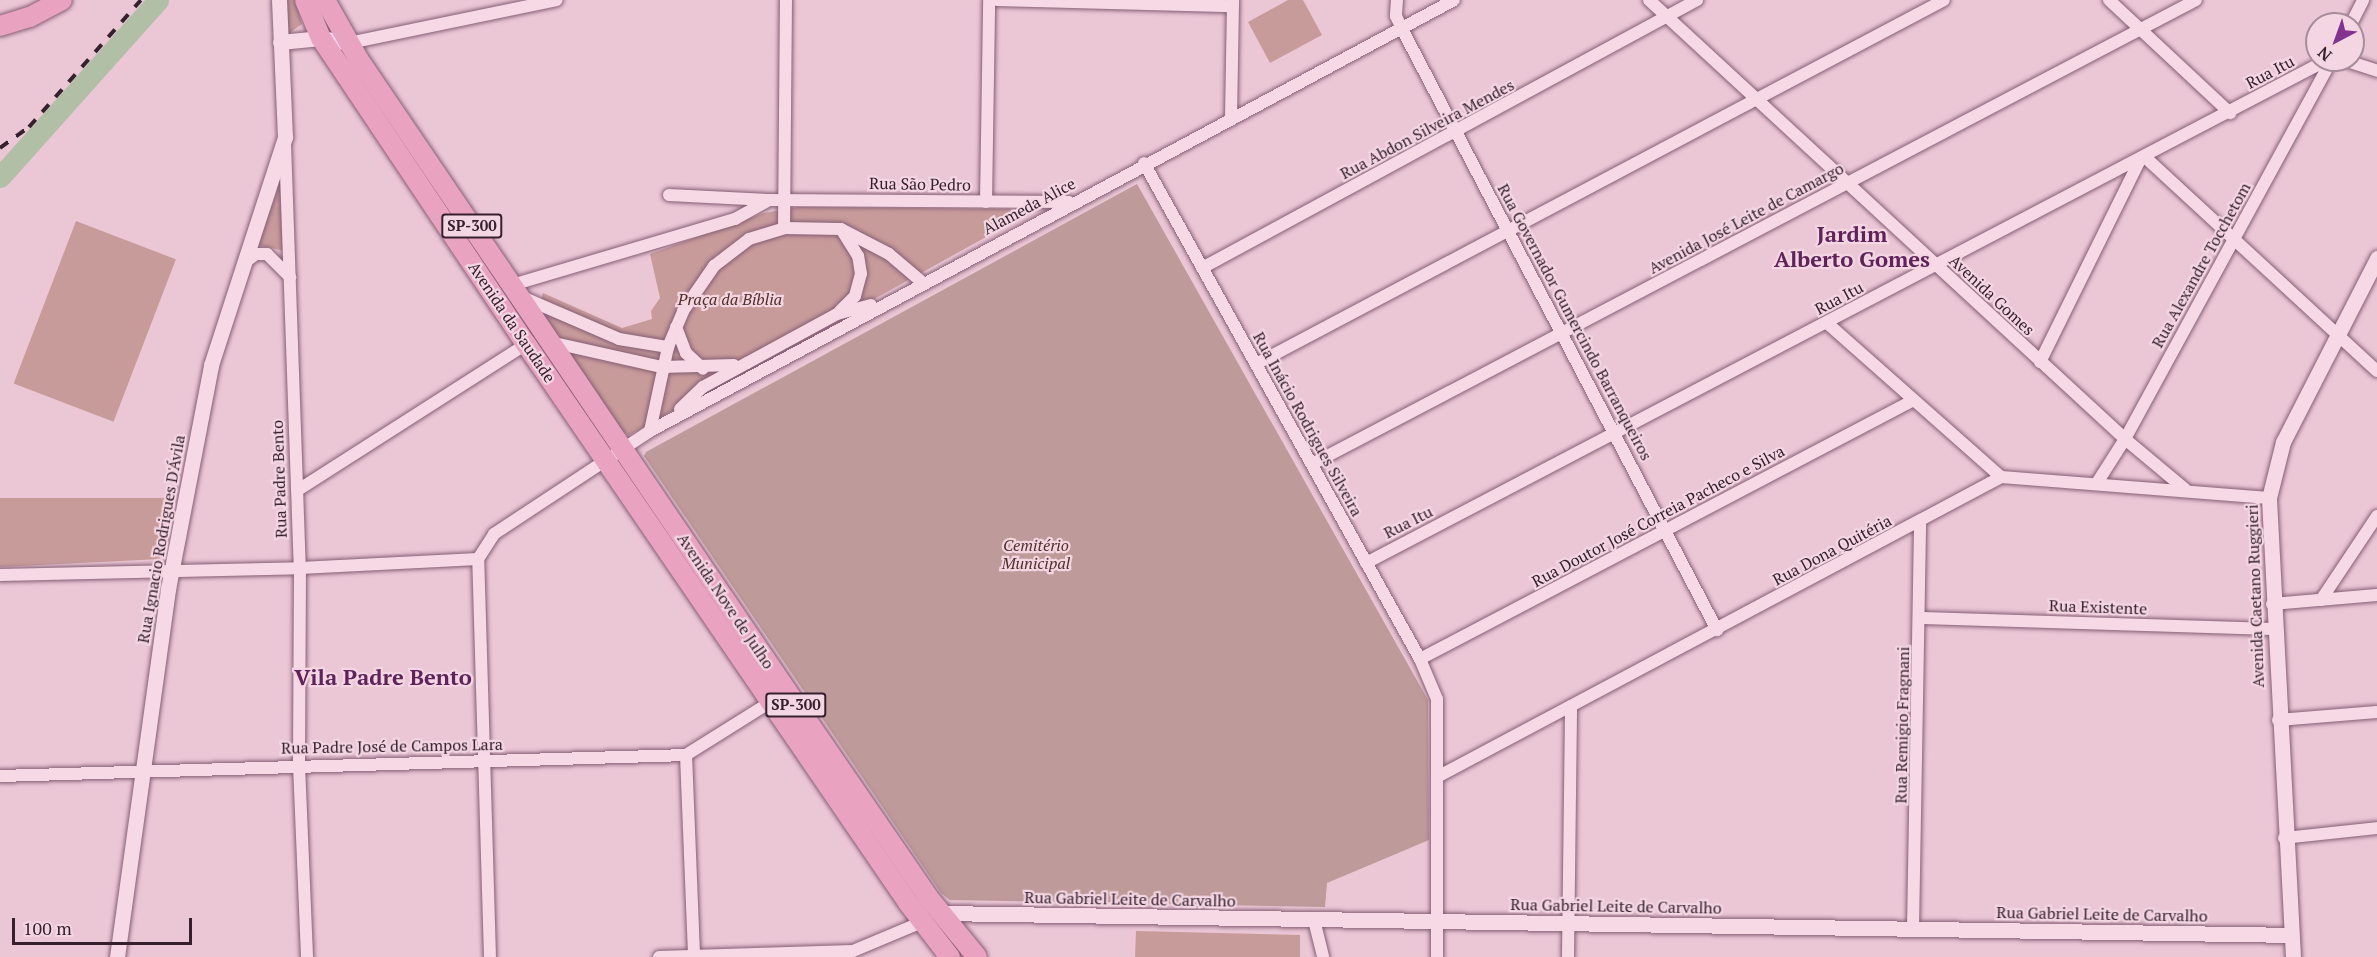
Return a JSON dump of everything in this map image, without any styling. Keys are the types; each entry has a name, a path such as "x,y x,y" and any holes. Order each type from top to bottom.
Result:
{"main road":[{"name":"Avenida da Saudade","path":"305,0 321,38 605,461"},
{"name":"Avenida da Saudade","path":"325,0 349,44 623,449"},
{"path":"0,26 58,1"},
{"path":"497,301 518,318 532,337 550,342"},
{"name":"Avenida Nove de Julho","path":"623,449 941,913 977,957"},
{"name":"Avenida Nove de Julho","path":"605,461 769,703 922,922 950,957"},
{"path":"890,875 918,908 941,913"},
{"path":"922,922 939,923 959,937"}],"street":[{"name":"Rua Padre Bento","path":"279,0 298,490 299,765 307,957"},
{"path":"280,42 321,38 349,44 557,0"},
{"path":"784,228 786,0"},
{"path":"986,202 989,0"},
{"path":"997,0 1233,3 1231,118"},
{"name":"Rua Governador Gumercindo Barranqueiros","path":"1397,0 1396,16 1402,29 1717,630"},
{"name":"Alameda Alice","path":"478,559 494,534 650,431 1071,202 1454,0"},
{"name":"Avenida Gomes","path":"1649,0 2125,440 2185,489"},
{"name":"Rua Abdon Silveira Mendes","path":"1202,268 1457,132 1697,0"},
{"path":"1256,364 1944,0"},
{"path":"2109,0 2230,112"},
{"name":"Avenida José Leite de Camargo","path":"1311,464 2196,0"},
{"name":"Rua Itu","path":"1366,562 2306,72"},
{"name":"Rua Alexandre Tocchetom","path":"2097,483 2125,440 2323,72"},
{"name":"Rua Ignacio Rodrigues D'Ávila","path":"117,957 171,569 211,365 225,311 244,263 285,137"},
{"path":"2040,362 2143,159 2234,238 2377,371"},
{"name":"Rua Inácio Rodrigues Silveira","path":"1144,163 1420,659 1437,699 1439,776 1437,957"},
{"name":"Rua São Pedro","path":"669,195 768,200 784,198 1071,202"},
{"name":"Rua São Pedro","path":"515,290 725,222 768,200"},
{"path":"650,431 668,347 691,295 714,266 749,239 784,228 841,229 889,254 922,282"},
{"path":"837,314 855,296 861,274 858,256 841,229"},
{"path":"244,263 256,254 267,254 290,277"},
{"name":"Avenida Caetano Ruggieri","path":"2293,957 2284,838 2268,498 2283,442 2377,258"},
{"path":"515,290 592,329 619,339 668,347"},
{"path":"666,422 703,387 837,314 881,304"},
{"path":"1827,323 1912,401 2001,477 2185,489 2268,498"},
{"path":"676,327 686,353 703,369"},
{"path":"581,349 592,329"},
{"path":"550,342 662,368 703,369 747,363"},
{"path":"298,490 526,344"},
{"name":"Rua Doutor José Correia Pacheco e Silva","path":"1420,659 1912,401"},
{"name":"Rua Dona Quitéria","path":"1439,776 2001,477"},
{"path":"2321,600 2377,516"},
{"name":"Rua Remigio Fragnani","path":"1913,929 1921,618 1920,521"},
{"path":"0,575 171,569 300,568 478,559 490,957"},
{"path":"2272,604 2377,596"},
{"name":"Rua Existente","path":"1921,618 2274,629"},
{"path":"694,956 686,755 769,703"},
{"path":"1568,957 1571,706"},
{"path":"2278,720 2377,712"},
{"name":"Rua Padre José de Campos Lara","path":"0,776 142,769 686,755"},
{"path":"2284,838 2377,828"},
{"name":"Rua Gabriel Leite de Carvalho","path":"941,913 2291,935"},
{"path":"1314,920 1323,957"},
{"path":"659,957 853,951 922,922"}],"green space":[{"path":"285,0 295,0 302,24 288,34"},
{"path":"1288,0 1303,0 1322,35 1270,63 1248,22"},
{"path":"280,184 285,251 257,245"},
{"name":"Cemitério Municipal","path":"1137,184 1428,700 1429,840 1327,883 1325,907 950,900 941,893 644,456 646,452"},
{"name":"Praça da Bíblia","path":"798,207 1010,209 1017,216 1013,222 629,435 620,430 538,310 543,293 622,328 652,319 651,311 660,298 650,254 764,213"},
{"path":"76,221 176,259 114,422 14,383"},
{"path":"0,498 170,498 160,559 0,567"},
{"path":"1136,931 1300,935 1300,957 1135,957"}],"waterway":[{"path":"0,177 158,0"}],"railway":[{"path":"0,148 29,127 141,0"}],"district":[{"name":"Jardim Alberto Gomes","path":"1852,246"},
{"name":"Vila Padre Bento","path":"383,677"}]}
